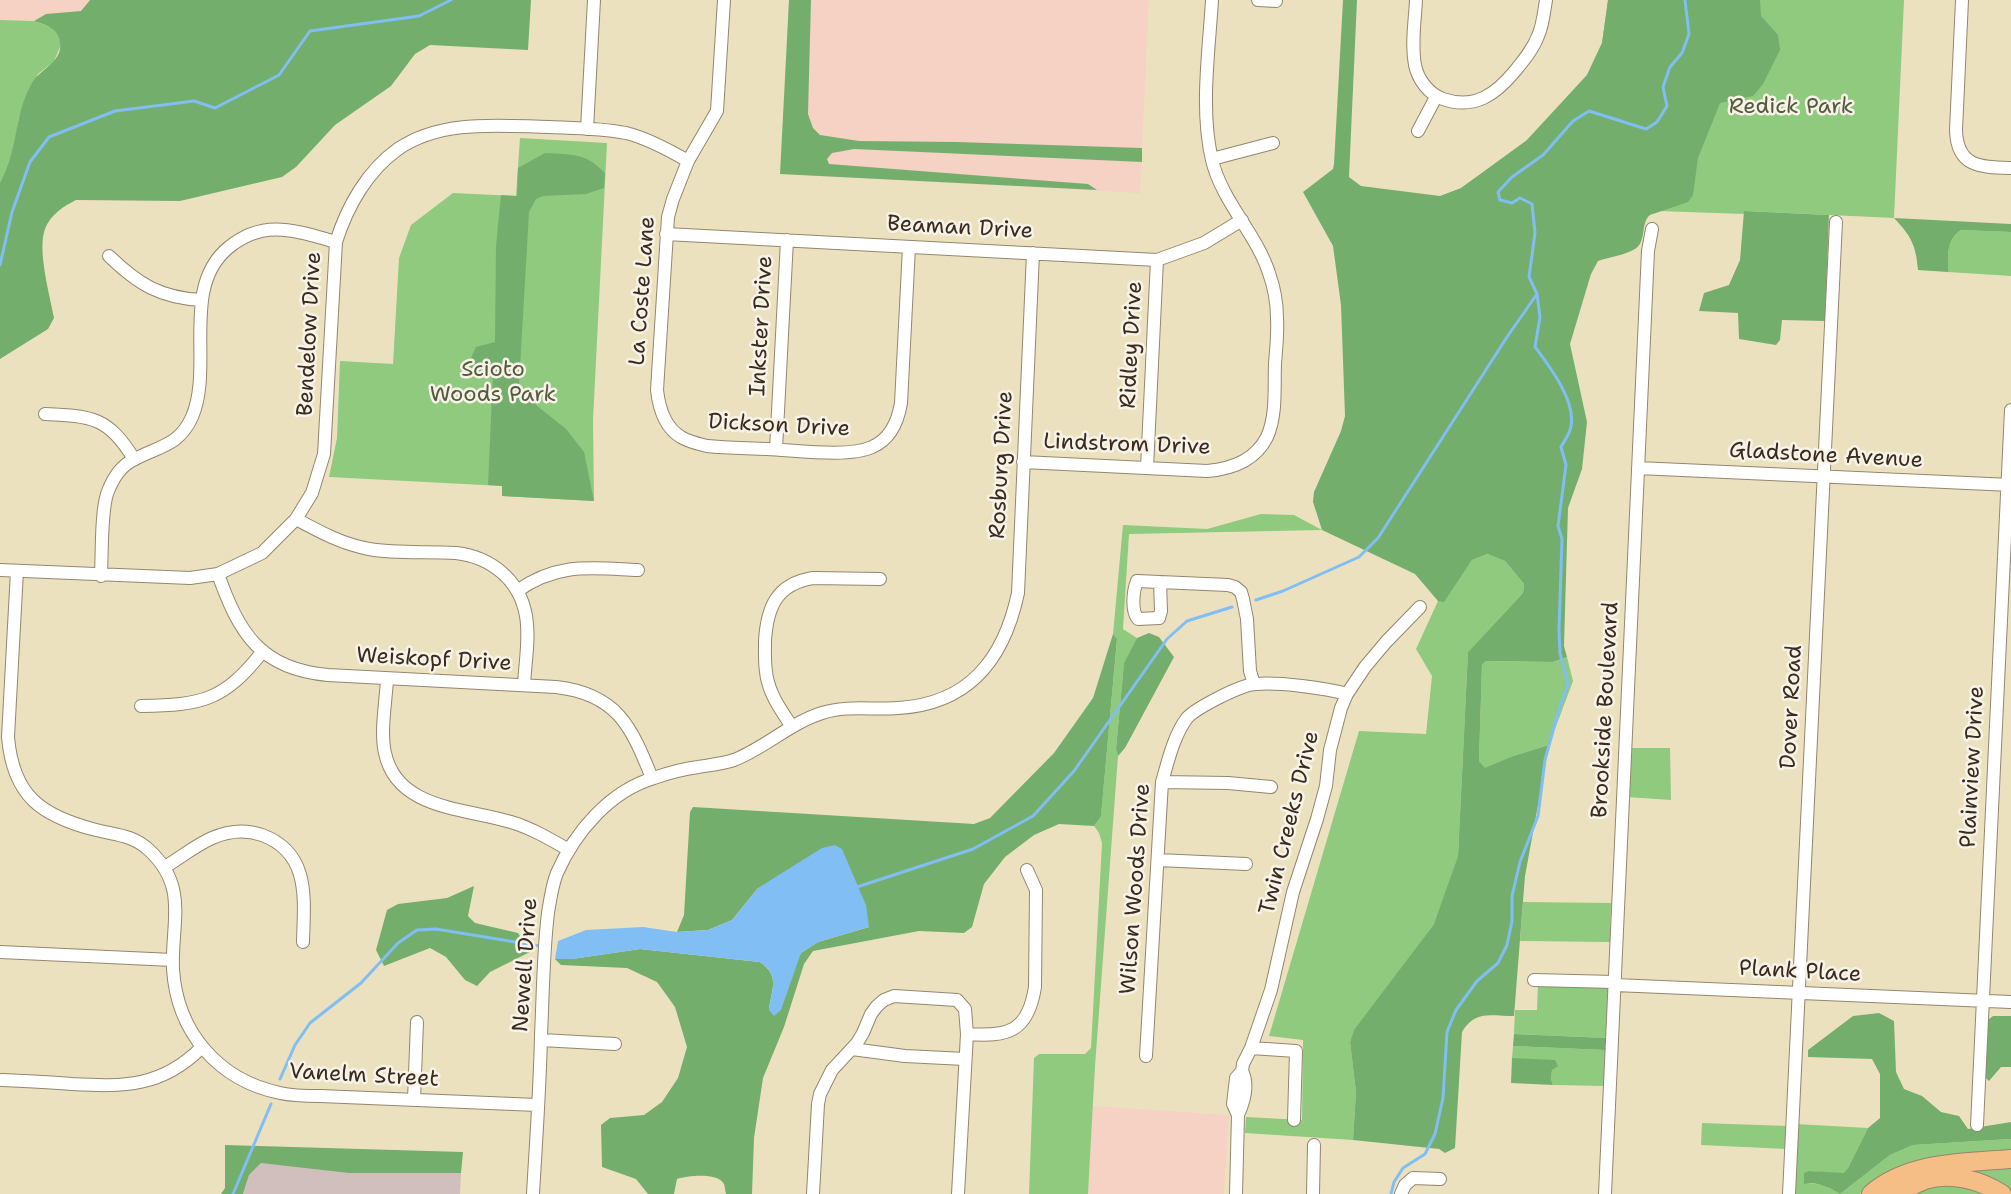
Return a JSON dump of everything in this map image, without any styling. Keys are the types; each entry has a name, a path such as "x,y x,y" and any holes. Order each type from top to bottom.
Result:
{"highway":[{"path":"1871,1194 1901,1175 1931,1166 2011,1159"},
{"path":"1895,1194 1928,1179 1939,1178 1973,1181 2002,1194"}],"street":[{"path":"587,129 594,0"},
{"name":"La Coste Lane","path":"662,415 657,390 668,217 688,161 717,111 724,0"},
{"name":"Lindstrom Drive","path":"1023,462 1207,471 1227,469 1246,460 1258,450 1267,436 1273,405 1277,318 1270,275 1261,252 1216,176 1207,135 1206,110 1212,0"},
{"path":"1258,0 1276,1"},
{"path":"1416,0 1413,46 1415,67 1426,87 1436,97 1451,102 1470,102 1487,97 1502,86 1524,61 1539,35 1546,0"},
{"path":"1962,0 1956,130 1958,147 1962,155 1976,165 2011,168"},
{"path":"1418,130 1436,97"},
{"name":"Bendelow Drive","path":"0,570 190,579 218,574 262,553 281,536 296,519 312,493 324,454 336,242 342,223 356,195 375,170 399,149 427,136 456,128 488,125 587,129 627,134 667,149 688,161"},
{"path":"1212,159 1273,143"},
{"name":"Beaman Drive","path":"666,234 1157,261 1204,243 1242,220"},
{"name":"Dover Road","path":"1789,1194 1836,222"},
{"path":"101,576 107,495 118,472 134,459 173,442 192,418 198,394 202,300 211,269 217,260 231,246 260,231 283,229 336,242"},
{"name":"Brookside Boulevard","path":"1605,1194 1648,251 1652,229"},
{"name":"Inkster Drive","path":"776,449 787,240"},
{"name":"Dickson Drive","path":"662,415 670,428 680,437 707,446 846,453 873,447 893,429 901,403 909,247"},
{"name":"Rosburg Drive","path":"983,670 1007,635 1018,593 1033,253"},
{"path":"109,256 128,275 152,289 183,299 202,300"},
{"name":"Ridley Drive","path":"1147,468 1157,261"},
{"name":"Plainview Drive","path":"1977,1125 2011,411"},
{"path":"45,414 94,419 114,432 134,459"},
{"name":"Gladstone Avenue","path":"1638,468 2009,485"},
{"path":"296,519 334,539 371,550 477,556 504,573 518,591 526,617 524,685"},
{"path":"518,591 539,577 563,570 589,568 638,570"},
{"path":"17,572 8,737 10,758 17,780 30,797 44,810 64,820 99,831 127,836 139,842 165,867 212,838 235,831 255,833 274,841 290,855 300,875 304,896 303,942"},
{"name":"Weiskopf Drive","path":"218,574 241,629 263,651 284,664 311,673 569,688 585,692 606,704 631,730 652,778"},
{"path":"792,727 771,693 765,669 766,627 770,608 787,588 804,579 880,579"},
{"path":"1160,582 1228,585 1240,592 1247,619 1250,671 1254,684"},
{"name":"Twin Creeks Drive","path":"1236,1194 1238,1115 1243,1105 1246,1080 1242,1071 1243,1064 1251,1048 1271,990 1293,892 1328,777 1330,750 1341,708 1347,694 1379,651 1420,607"},
{"path":"141,706 196,703 212,698 237,682 263,651"},
{"name":"Newell Drive","path":"533,1194 544,954 549,905 556,876 584,826 627,790 652,778 735,760 792,727 822,713 850,708 905,708 935,702 965,686 983,670"},
{"path":"387,679 384,752 397,780 408,791 436,804 511,822 545,836 569,850"},
{"name":"Wilson Woods Drive","path":"1146,1056 1162,782 1177,738 1186,720 1195,710 1254,684 1281,685 1347,694"},
{"path":"1162,782 1228,783 1271,787"},
{"path":"1158,860 1246,864"},
{"name":"Vanelm Street","path":"165,867 176,896 173,960 176,989 185,1021 201,1048 235,1076 279,1093 537,1105"},
{"path":"967,1034 992,1036 1005,1034 1021,1022 1032,1002 1035,987 1036,890 1027,870"},
{"path":"0,952 173,960"},
{"name":"Plank Place","path":"1534,980 2011,1002"},
{"path":"813,1194 820,1094 832,1070 852,1049 877,1006 894,996 957,1000 965,1009 967,1034 958,1194"},
{"path":"414,1100 417,1022"},
{"path":"541,1040 615,1044"},
{"path":"2,1080 112,1086 132,1084 154,1079 173,1071 201,1048"},
{"path":"1251,1048 1296,1051 1294,1120"},
{"path":"852,1049 905,1056 965,1059"},
{"path":"1313,1194 1314,1145"},
{"path":"1401,1194 1405,1185 1413,1178 1440,1179"}],"shaded area":[{"path":"0,0 89,0 82,11 46,14 34,21 0,20"},
{"path":"789,0 1149,0 1140,193 781,174"},
{"path":"1093,1106 1229,1115 1224,1194 1088,1194"},
{"path":"261,1163 413,1173 461,1173 460,1194 243,1194 249,1175"}],"green space":[{"path":"90,0 531,0 528,50 430,45 415,54 391,86 335,125 296,167 282,177 180,201 76,200 62,208 47,224 42,249 54,318 48,329 0,359 0,183 10,159 26,95 36,78 55,60 60,49 57,34 47,26 34,21 46,14 81,11"},
{"path":"789,0 811,0 808,114 813,128 820,135 859,141 1142,148 1142,162 854,149 832,153 827,159 829,164 1088,184 1097,190 780,174"},
{"path":"1343,0 1357,0 1349,177 1361,186 1440,196 1461,188 1527,140 1587,75 1602,43 1608,0 1760,0 1761,16 1778,35 1780,50 1763,84 1753,96 1720,103 1698,158 1693,195 1688,202 1650,215 1645,223 1639,246 1627,253 1598,261 1591,274 1570,344 1587,422 1582,469 1568,508 1564,646 1567,657 1553,662 1486,661 1482,665 1479,761 1485,768 1513,756 1549,745 1525,876 1514,1016 1478,1017 1472,1020 1462,1032 1455,1148 1445,1153 1439,1149 1353,1140 1356,1092 1350,1042 1354,1030 1434,924 1458,856 1468,652 1523,593 1524,584 1505,561 1488,554 1472,560 1444,602 1438,601 1415,574 1322,530 1313,502 1314,492 1341,431 1345,416 1341,305 1333,246 1303,192 1333,169"},
{"name":"Redick Park","path":"1608,0 1904,0 1894,218 1745,211 1744,214 1659,211 1659,208 1527,140 1587,75 1602,43"},
{"path":"0,20 34,21 51,27 58,33 61,45 54,61 38,74 19,118 12,157 0,183"},
{"name":"Scioto Woods Park","path":"520,138 607,143 593,420 594,501 502,496 502,486 329,477 337,438 340,361 393,364 399,258 411,225 453,193 516,196"},
{"path":"545,153 578,156 591,161 605,173 604,188 586,194 543,196 536,199 529,212 519,385 521,393 566,429 584,452 594,501 502,496 502,486 488,485 493,374 470,371 469,362 476,347 495,342 496,246 501,195 517,196 518,168"},
{"path":"1744,211 1829,215 1825,321 1782,320 1780,340 1776,345 1739,339 1738,313 1699,311 1704,293 1729,285 1740,260"},
{"path":"1894,218 2011,224 2011,232 1961,230 1950,244 1948,272 1918,270 1912,241"},
{"path":"1961,230 2011,232 2011,276 1948,272 1950,244"},
{"path":"1261,514 1294,515 1322,530 1129,534 1123,629 1137,638 1124,664 1116,749 1118,756 1088,1194 1029,1194 1034,1058 1039,1054 1085,1054 1091,1048 1102,843 1094,826 1101,815 1117,640 1113,634 1123,525 1207,529"},
{"path":"1489,554 1505,561 1524,584 1523,593 1468,652 1458,856 1434,924 1354,1031 1350,1042 1356,1092 1353,1140 1245,1133 1246,1117 1302,1120 1303,1040 1269,1036 1359,731 1426,734 1432,676 1416,649 1438,601 1444,601 1472,560"},
{"path":"1149,633 1159,637 1174,657 1125,748 1118,756 1116,749 1124,663 1137,638"},
{"path":"1113,634 1117,639 1101,816 1094,826 1059,824 1034,835 1005,857 984,884 972,927 964,933 919,931 813,951 804,964 784,1027 763,1078 754,1138 752,1194 726,1194 724,1184 720,1180 702,1176 677,1179 674,1194 648,1194 636,1179 602,1167 601,1125 610,1118 644,1115 662,1102 678,1078 687,1047 675,1007 657,982 627,968 561,965 555,959 572,959 640,949 760,962 772,977 773,989 769,1009 801,953 818,942 869,927 758,888 732,920 708,930 677,932 684,915 690,812 693,807 974,824 990,818 1054,753 1093,698"},
{"path":"1567,657 1573,681 1549,745 1513,756 1485,769 1479,761 1482,665 1486,661 1553,662"},
{"path":"1630,748 1670,748 1671,800 1627,797"},
{"path":"474,886 468,916 475,923 518,933 530,952 490,972 477,986 465,980 446,957 430,948 384,966 376,950 387,910 398,904 447,898"},
{"path":"1523,902 1611,903 1610,942 1520,941"},
{"path":"1538,984 1608,987 1606,1038 1514,1034 1515,1010 1537,1010"},
{"path":"1879,1013 1894,1021 1896,1072 1904,1089 1922,1096 1941,1112 1959,1116 1968,1129 2011,1122 2011,1139 1913,1145 1890,1155 1840,1194 1823,1185 1804,1184 1804,1173 1809,1171 1844,1173 1868,1128 1880,1118 1880,1074 1872,1059 1808,1057 1808,1050 1853,1016"},
{"path":"1993,1016 2011,1016 2011,1067 2001,1067 1989,1081 1985,1077 1988,1020"},
{"path":"1514,1034 1606,1038 1605,1050 1513,1046"},
{"path":"1513,1046 1605,1050 1604,1086 1553,1085 1552,1070 1512,1058"},
{"path":"1512,1058 1555,1060 1558,1066 1552,1070 1553,1085 1511,1083"},
{"path":"1702,1123 1788,1126 1787,1149 1701,1145"},
{"path":"1796,1124 1868,1128 1844,1174 1809,1171 1806,1183 1825,1185 1840,1194 1793,1194"},
{"path":"2011,1139 2011,1151 1950,1155 1911,1163 1876,1180 1860,1194 1840,1194 1890,1155 1913,1145"},
{"path":"225,1145 463,1152 461,1173 349,1173 261,1163 249,1175 243,1194 221,1194 225,1188"},
{"path":"2011,1163 2011,1192 1993,1183 1959,1173"},
{"path":"1931,1186 1962,1186 1989,1194 1909,1194"}],"water":[{"path":"835,845 842,849 866,905 869,927 818,942 801,953 781,1010 774,1016 769,1010 773,989 772,977 760,962 640,949 572,959 555,959 558,941 586,930 643,927 677,932 708,930 732,920 758,888 822,848"}],"waterway":[{"path":"0,265 12,212 30,162 49,137 115,111 194,101 215,108 279,75 310,31 419,16 451,0"},
{"path":"1391,1194 1394,1182 1403,1168 1425,1154 1435,1134 1443,1098 1447,1032 1456,1010 1477,981 1498,963 1507,945 1512,921 1512,896 1520,862 1538,816 1545,760 1568,684 1560,653 1562,539 1558,526 1566,465 1561,447 1569,432 1572,416 1566,395 1535,347 1540,317 1537,294 1529,277 1535,233 1532,204 1520,198 1512,203 1500,200 1498,192 1512,177 1543,155 1573,121 1589,111 1646,129 1657,122 1667,106 1663,87 1670,67 1682,53 1689,34 1685,0"},
{"path":"1256,600 1283,591 1359,557 1378,538 1537,294"},
{"path":"857,887 973,849 1033,816 1074,771 1167,639 1187,621 1232,607"},
{"path":"280,1079 295,1045 310,1023 361,983 398,943 417,930 436,929 540,946"},
{"path":"233,1194 271,1104"}]}
